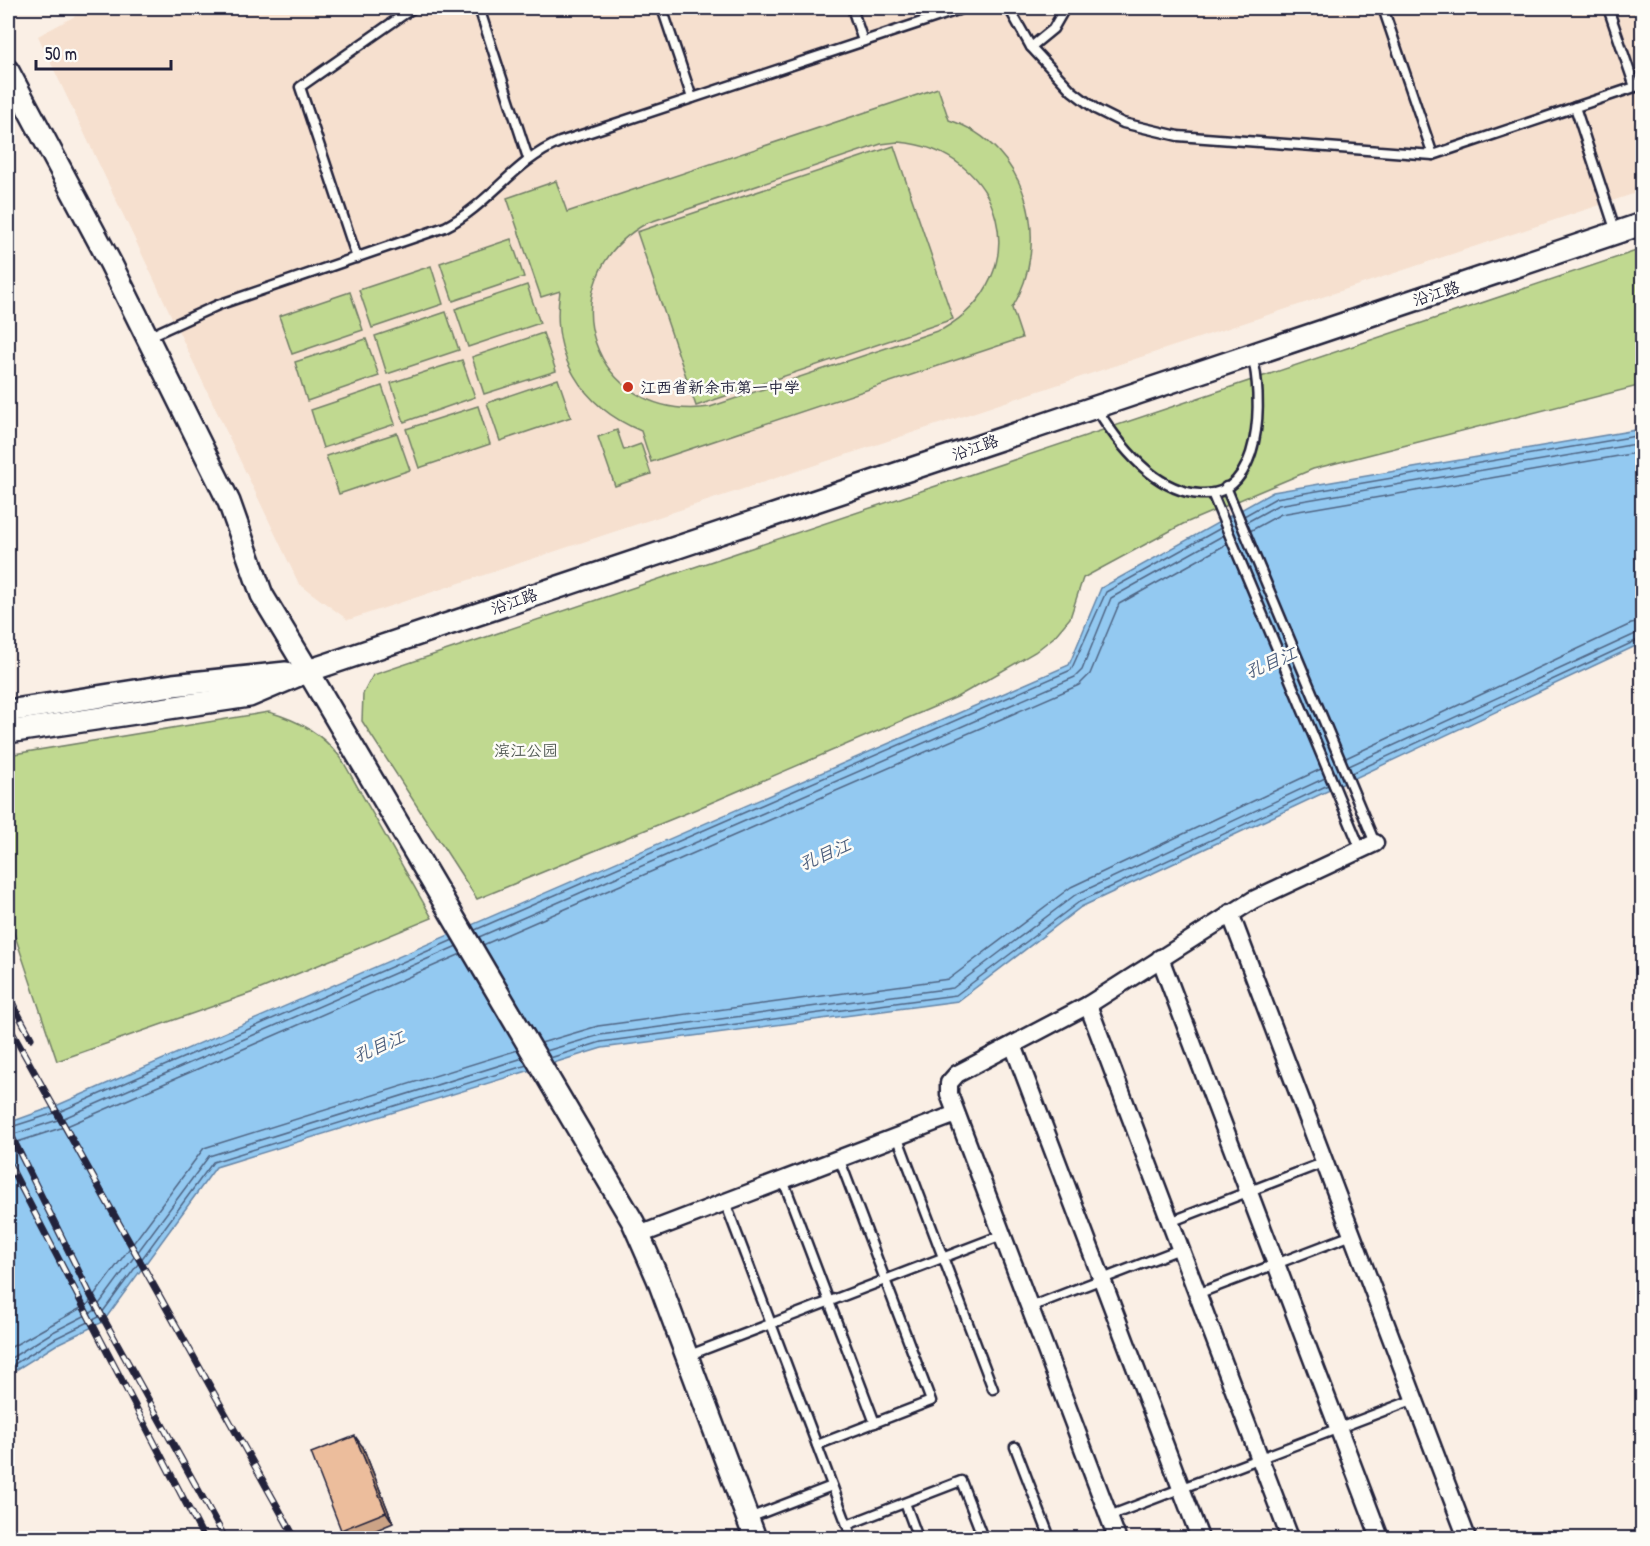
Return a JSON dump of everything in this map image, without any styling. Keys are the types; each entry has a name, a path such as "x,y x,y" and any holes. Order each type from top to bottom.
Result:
{"street":[{"path":"8,71 148,338 229,502 262,595 434,883 639,1235 755,1539"},
{"name":"沿江路","path":"8,732 249,696 308,670 1642,224"},
{"name":"沿江路","path":"8,711 173,685 308,670"},
{"path":"1117,1539 956,1114 949,1094 949,1083 957,1074 1088,1005 1230,913 1276,888 1368,847"},
{"path":"1230,913 1467,1539"},
{"path":"1160,958 1380,1539"},
{"path":"1088,1005 1290,1539"},
{"path":"1012,1045 1200,1539"},
{"path":"639,1235 956,1114"}],"lane":[{"path":"357,258 300,87 413,8"},
{"path":"479,8 528,159"},
{"path":"662,8 692,98"},
{"path":"852,8 863,41"},
{"path":"148,338 218,305 457,222 478,206 528,159 561,142 964,8"},
{"path":"1009,8 1031,47 1072,91 1097,110 1123,123 1151,132 1433,155 1639,84 1608,8"},
{"path":"1031,47 1053,29 1065,8"},
{"path":"1383,8 1433,155"},
{"path":"1575,107 1617,232"},
{"path":"1096,407 1119,442 1147,470 1181,489 1199,494 1212,493 1226,487 1244,468 1256,434 1260,395 1252,354"},
{"path":"1226,487 1361,810 1368,847"},
{"path":"1212,493 1347,816 1368,847"},
{"path":"897,1136 993,1389"},
{"path":"817,1445 931,1401 839,1158"},
{"path":"1170,1222 1325,1162"},
{"path":"783,1180 875,1423"},
{"path":"725,1202 852,1539"},
{"path":"687,1356 1002,1235"},
{"path":"1197,1294 1352,1235"},
{"path":"1030,1307 1180,1250"},
{"path":"1109,1516 1414,1399"},
{"path":"1015,1447 1050,1539"},
{"path":"847,1525 961,1481 983,1539"},
{"path":"748,1518 832,1486"},
{"path":"905,1503 918,1539"}],"shaded area":[{"name":"江西省新余市第一中学","path":"90,8 1642,8 1642,191 348,620 299,584 38,36"}],"green space":[{"path":"938,88 949,120 976,133 998,150 1014,173 1025,198 1031,226 1030,254 1024,282 1012,308 1022,338 651,462 641,431 602,408 586,393 574,376 565,357 560,336 558,314 560,291 541,297 507,198 556,181 567,212","holes":["898,142 934,150 963,167 984,190 996,218 998,248 991,278 973,306 943,329 710,407 669,406 636,393 611,371 596,343 591,311 597,278 615,248 647,223 881,144"]},
{"path":"894,146 953,319 696,406 637,232"},
{"path":"511,239 524,277 453,301 440,263"},
{"name":"滨江公园","path":"1642,249 1642,385 1313,469 1183,524 1083,578 1070,618 1054,637 1035,652 957,697 694,810 477,899 362,721 363,694 373,675"},
{"path":"431,266 443,304 372,328 359,290"},
{"path":"527,285 540,323 468,347 455,309"},
{"path":"350,292 363,330 292,354 279,316"},
{"path":"446,312 459,350 387,374 375,336"},
{"path":"543,333 556,371 484,394 472,357"},
{"path":"366,339 379,376 307,401 295,362"},
{"path":"462,360 475,397 404,422 391,383"},
{"path":"558,379 571,417 500,441 487,403"},
{"path":"382,386 395,424 323,448 311,410"},
{"path":"478,406 490,444 419,468 406,429"},
{"path":"617,430 624,450 641,444 651,474 615,486 598,437"},
{"path":"397,433 410,470 339,494 326,456"},
{"path":"269,712 291,719 309,729 341,758 432,918 251,993 57,1061 8,915 8,755"}],"water":[{"name":"孔目江","path":"1642,429 1642,643 1081,907 958,1001 602,1048 216,1167 103,1322 59,1343 8,1375 8,1123 58,1105 1069,665 1101,588 1273,492"}],"building":[{"path":"355,1436 386,1512 341,1530 311,1453"}],"railway":[{"path":"8,995 31,1038"},
{"path":"8,1025 295,1538"},
{"path":"8,1129 91,1296 225,1538"},
{"path":"8,1162 204,1538"}],"place":[{"name":"江西省新余市第一中学","path":"628,387"}]}
